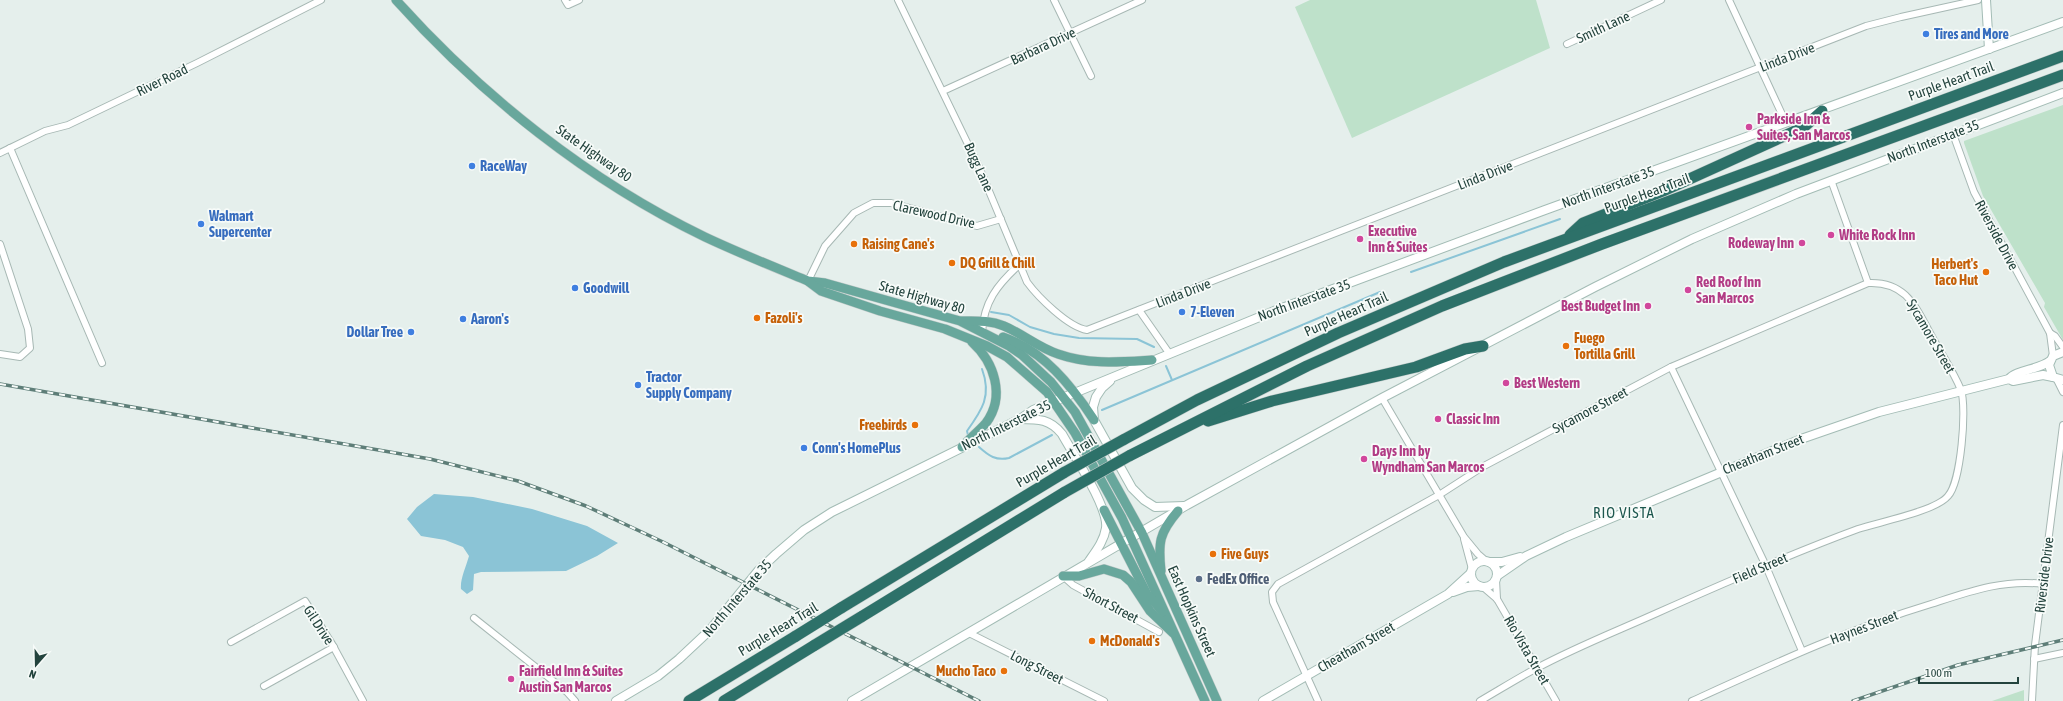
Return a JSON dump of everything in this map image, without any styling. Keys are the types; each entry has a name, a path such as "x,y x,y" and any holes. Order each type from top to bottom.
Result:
{"highway":[{"name":"Purple Heart Trail","path":"689,701 1065,472 1197,400 1338,333 1504,262 2063,56"},
{"path":"724,701 1065,492 1177,431 1339,352 1475,293 1602,244 2063,75"},
{"path":"1567,238 1583,222 1663,190 1804,127 1822,111"},
{"path":"1177,431 1272,401 1416,367 1465,349 1483,346"}],"main road":[{"name":"State Highway 80","path":"396,0 425,31 479,83 556,145 594,172 639,200 704,236 808,281 821,291 880,311 965,336 1007,357 1034,379 1054,400 1075,433 1132,539"},
{"path":"1986,0 1989,49"},
{"name":"North Interstate 35","path":"616,701 658,676 696,644 710,630 758,571 804,530 832,512 1020,419 1033,410 1054,400 1261,316 1545,210 1822,111 2063,22"},
{"name":"North Interstate 35","path":"852,701 1063,576 1132,539 1178,511 1382,398 1589,290 1692,239 1831,180 2063,93"},
{"name":"State Highway 80","path":"808,281 825,283 960,321 1022,355 1051,382 1075,412 1142,533"},
{"path":"880,311 894,310 963,330 1005,337 1029,350 1058,372 1076,392 1094,420 1132,488 1144,500 1155,507 1187,506"},
{"path":"960,321 982,321 1003,326 1045,349 1078,360 1112,362 1152,360"},
{"path":"962,447 986,422 992,412 996,397 994,373 990,362 982,351 965,336"},
{"name":"Cheatham Street","path":"1488,561 1502,562 1526,556 1719,472 1801,439 1879,412 2009,379 2012,376 2038,368 2051,358 2063,352"},
{"path":"2051,358 2049,369 2058,379"},
{"path":"1094,420 1093,407 1096,397 1102,388 1119,374"},
{"name":"Cheatham Street","path":"2009,379 2013,381 2043,375 2058,379"},
{"path":"1020,419 1039,419 1056,426 1062,434 1104,510 1147,594 1156,606 1166,615 1181,636 1200,675 1212,689"},
{"path":"1087,563 1105,535 1107,526 1104,510"},
{"path":"1161,578 1159,548 1160,540 1167,523 1178,511"},
{"name":"East Hopkins Street","path":"1142,533 1217,701"},
{"name":"East Hopkins Street","path":"1132,539 1206,701"},
{"name":"Cheatham Street","path":"1497,578 1526,556"},
{"path":"1488,561 1497,569 1497,578 1491,585 1481,587 1473,581 1471,571 1477,562 1488,561"},
{"path":"1063,576 1079,576 1104,569 1123,575 1131,582 1150,611 1176,636"},
{"name":"Cheatham Street","path":"1448,594 1471,571"},
{"name":"Cheatham Street","path":"1263,701 1448,594 1467,587 1481,587"}],"street":[{"name":"River Road","path":"0,153 45,131 68,125 197,63 321,0"},
{"path":"565,0 568,5 579,0"},
{"name":"Bugg Lane","path":"898,0 979,167 1019,265"},
{"path":"1054,0 1092,76"},
{"name":"Barbara Drive","path":"943,91 1142,0"},
{"name":"Smith Lane","path":"1567,44 1661,0"},
{"path":"1729,0 1786,123"},
{"name":"Linda Drive","path":"1019,265 1035,293 1074,326 1080,329 1093,328 1866,26 1978,0"},
{"name":"Riverside Drive","path":"1953,134 1974,192 2050,333 2051,358"},
{"path":"10,148 102,364"},
{"path":"1831,180 1868,284"},
{"name":"Clarewood Drive","path":"808,281 825,246 854,213 873,203 891,203 977,226 1001,219"},
{"path":"0,244 28,329 30,348 20,357 0,354"},
{"path":"982,332 982,321 996,291 1019,265"},
{"name":"Sycamore Street","path":"1306,676 1271,597 1274,587 1439,495 1484,466 1671,367 1868,284 1880,283 1895,287 1907,295 1916,308 1961,392"},
{"path":"1139,310 1169,353"},
{"name":"Riverside Drive","path":"2050,333 2055,336 2063,347"},
{"path":"1671,367 1719,472 1765,564 1802,651"},
{"path":"2058,379 2063,392"},
{"name":"Field Street","path":"1480,701 1538,668 1765,564 1880,522 1942,503 1949,495 1956,481 1964,408 1961,392"},
{"path":"1382,398 1464,537 1478,554 1488,561"},
{"name":"Riverside Drive","path":"2032,701 2034,660 2063,425"},
{"path":"1464,537 1471,571"},
{"name":"Short Street","path":"1063,576 1074,585 1159,632"},
{"name":"Rio Vista Street","path":"1497,578 1497,599"},
{"name":"Haynes Street","path":"1692,701 1802,651 1876,621 1978,589 2015,582 2043,584"},
{"name":"Rio Vista Street","path":"1481,587 1497,599 1556,701"},
{"name":"Gil Drive","path":"231,642 305,601 334,647 363,701"},
{"path":"474,618 567,692 575,701"},
{"name":"Long Street","path":"969,633 1104,701"},
{"path":"264,686 334,647"},
{"path":"2034,660 2063,653"},
{"path":"1306,676 1318,701"}],"green space":[{"path":"1310,0 1536,0 1550,48 1352,138 1295,7"},
{"path":"2063,105 2063,340 2044,307 2045,303 1983,196 1964,141"},
{"path":"2024,690 2024,701 1992,701"}],"water":[{"path":"434,494 473,497 532,509 587,526 618,543 597,556 566,571 481,572 474,574 473,590 467,594 461,589 462,577 469,556 463,547 445,540 421,536 407,519 417,507"}],"waterway":[{"path":"1411,272 1560,219"},
{"path":"1102,410 1380,292"},
{"path":"991,312 1009,315 1030,327 1054,334 1079,338 1137,339 1154,347"},
{"path":"1166,366 1172,380"},
{"path":"968,435 967,431 981,409 986,395 985,379 982,369"},
{"path":"979,447 993,457 1004,459 1009,458 1052,435"}],"railway":[{"path":"0,384 430,459 518,481 586,506 663,542 979,701"},
{"path":"1853,701 1958,665 2063,640"}],"place":[{"name":"Tires and More","path":"1926,34"},
{"name":"Parkside Inn & Suites, San Marcos","path":"1749,127"},
{"name":"RaceWay","path":"472,166"},
{"name":"Walmart Supercenter","path":"201,224"},
{"name":"White Rock Inn","path":"1831,235"},
{"name":"Executive Inn & Suites","path":"1360,239"},
{"name":"Rodeway Inn","path":"1802,243"},
{"name":"Raising Cane's","path":"854,244"},
{"name":"DQ Grill & Chill","path":"952,263"},
{"name":"Herbert's Taco Hut","path":"1986,272"},
{"name":"Goodwill","path":"575,288"},
{"name":"Red Roof Inn San Marcos","path":"1688,290"},
{"name":"Best Budget Inn","path":"1648,306"},
{"name":"7-Eleven","path":"1182,312"},
{"name":"Fazoli's","path":"757,318"},
{"name":"Aaron's","path":"463,319"},
{"name":"Dollar Tree","path":"411,332"},
{"name":"Fuego Tortilla Grill","path":"1566,346"},
{"name":"Best Western","path":"1506,383"},
{"name":"Tractor Supply Company","path":"638,385"},
{"name":"Classic Inn","path":"1438,419"},
{"name":"Freebirds","path":"915,425"},
{"name":"Conn's HomePlus","path":"804,448"},
{"name":"Days Inn by Wyndham San Marcos","path":"1364,459"},
{"name":"Five Guys","path":"1213,554"},
{"name":"FedEx Office","path":"1199,579"},
{"name":"McDonald's","path":"1092,641"},
{"name":"Mucho Taco","path":"1004,671"},
{"name":"Fairfield Inn & Suites Austin San Marcos","path":"511,679"}],"district":[{"name":"RIO VISTA","path":"1624,512"}]}
